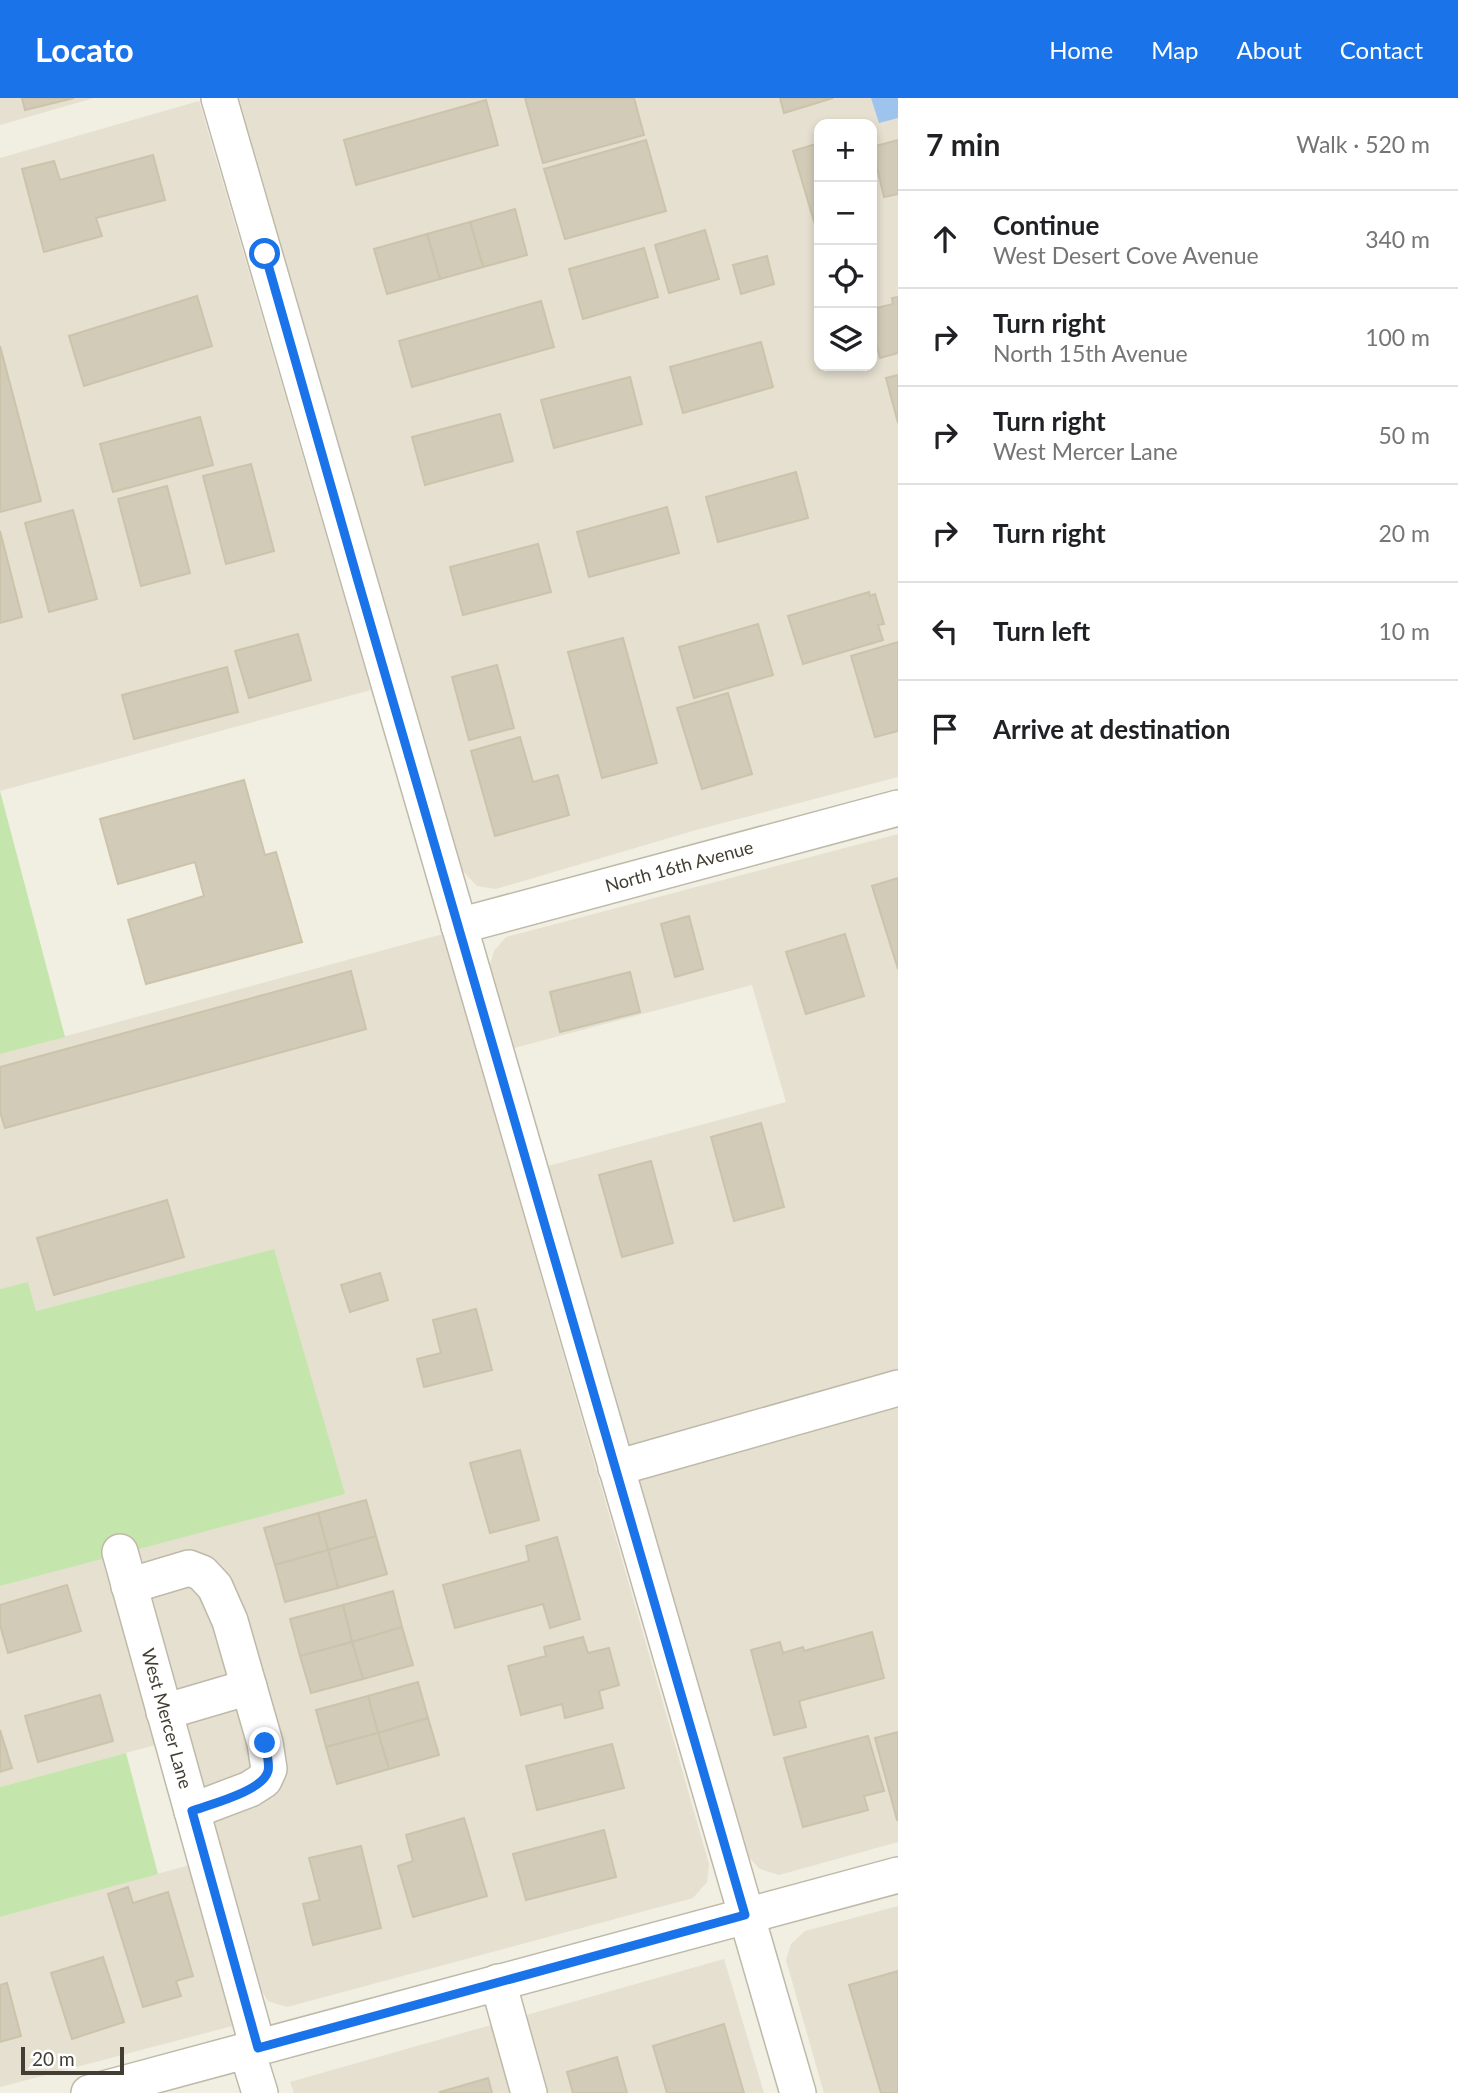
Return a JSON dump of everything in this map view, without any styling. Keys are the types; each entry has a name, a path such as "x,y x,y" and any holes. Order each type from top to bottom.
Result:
{"street":[{"path":"219,98 798,2093"},
{"name":"North 16th Avenue","path":"459,926 898,808"},
{"path":"616,1468 898,1388"},
{"name":"West Mercer Lane","path":"120,1552 192,1811 253,2049 260,2093"},
{"path":"129,1586 189,1568 202,1573 215,1587 230,1621 269,1769 264,1780 250,1789 192,1811"},
{"path":"164,1712 248,1687"},
{"path":"89,2093 898,1875"},
{"path":"498,1982 529,2093"}],"shaded area":[{"path":"0,98 94,98 0,125"},
{"path":"239,98 898,98 898,777 696,830 496,889 477,886 461,869"},
{"path":"199,101 371,690 0,791 0,158"},
{"path":"898,834 898,1842 779,1875 760,1869 746,1854 548,1166 786,1102 752,985 514,1048 489,968 494,951 506,937"},
{"path":"443,934 709,1864 707,1882 693,1898 287,2007 268,2001 257,1983 132,1553 274,1249 36,1311 28,1282 0,1289 0,1054"},
{"path":"106,1557 159,1744 0,1787 0,1586"},
{"path":"197,1863 240,2024 0,2087 0,1917"},
{"path":"898,1906 898,2093 824,2093 786,1960 791,1944 805,1931"},
{"path":"724,1959 764,2093 294,2093 290,2082"}],"green space":[{"path":"0,791 65,1037 0,1054"},
{"path":"274,1249 345,1494 0,1586 0,1289 28,1282 36,1311"},
{"path":"126,1753 158,1874 0,1917 0,1787"}],"water":[{"path":"871,98 898,98 898,118 879,123"}],"building":[{"path":"22,98 74,98 25,110"},
{"path":"525,98 634,98 644,135 543,163"},
{"path":"780,98 833,98 784,113"},
{"path":"486,100 498,145 356,185 344,140"},
{"path":"646,140 666,211 565,239 544,169"},
{"path":"898,140 898,194 884,197 877,168 877,146"},
{"path":"814,145 814,221 793,151"},
{"path":"153,155 165,200 96,218 102,236 44,252 22,169 54,161 60,180"},
{"path":"515,209 527,255 483,267 470,222"},
{"path":"470,222 483,267 440,279 427,234"},
{"path":"705,230 719,279 669,293 655,245"},
{"path":"427,234 440,279 387,294 374,249"},
{"path":"644,248 658,297 583,319 569,269"},
{"path":"767,256 774,284 741,294 733,265"},
{"path":"197,296 212,346 84,386 69,336"},
{"path":"898,297 898,353 880,358 877,346 877,308 893,304 892,298"},
{"path":"541,301 554,347 412,387 399,341"},
{"path":"761,342 773,387 683,413 670,367"},
{"path":"0,346 41,501 0,512"},
{"path":"898,375 898,423 886,378"},
{"path":"630,377 642,424 554,448 541,400"},
{"path":"500,414 513,461 425,485 412,437"},
{"path":"200,417 213,465 113,492 100,444"},
{"path":"251,464 274,551 226,564 203,476"},
{"path":"796,472 808,518 718,542 706,497"},
{"path":"167,486 190,573 141,586 118,499"},
{"path":"667,507 679,553 589,577 577,532"},
{"path":"73,510 97,599 49,612 25,523"},
{"path":"0,531 22,617 0,623"},
{"path":"538,544 551,592 463,615 450,567"},
{"path":"869,592 870,596 875,594 884,624 878,625 883,640 803,664 788,616"},
{"path":"758,624 773,675 694,698 679,647"},
{"path":"298,634 311,680 249,698 235,651"},
{"path":"623,638 657,763 602,778 568,652"},
{"path":"898,642 898,731 875,737 851,656"},
{"path":"497,665 514,728 469,740 452,677"},
{"path":"227,667 238,712 134,739 122,695"},
{"path":"728,693 752,774 702,789 677,708"},
{"path":"520,737 533,782 558,775 569,815 495,836 471,751"},
{"path":"244,780 265,855 276,852 302,942 146,984 128,920 204,896 195,862 118,884 100,819"},
{"path":"898,878 898,969 872,886"},
{"path":"689,916 703,969 675,977 661,924"},
{"path":"845,934 864,996 806,1014 786,952"},
{"path":"351,971 366,1029 5,1128 0,1112 0,1067"},
{"path":"630,972 640,1012 560,1032 550,992"},
{"path":"761,1123 784,1207 734,1221 711,1137"},
{"path":"651,1161 673,1243 622,1257 599,1175"},
{"path":"167,1200 184,1257 54,1295 37,1238"},
{"path":"380,1273 388,1300 350,1312 341,1285"},
{"path":"476,1309 492,1370 424,1387 417,1359 441,1353 433,1320"},
{"path":"520,1450 539,1520 490,1533 470,1463"},
{"path":"366,1500 376,1536 328,1550 318,1513"},
{"path":"318,1513 328,1550 275,1565 264,1528"},
{"path":"376,1536 387,1574 338,1588 328,1550"},
{"path":"557,1537 580,1619 550,1628 543,1604 455,1628 443,1585 529,1561 526,1546"},
{"path":"328,1550 338,1588 285,1602 275,1565"},
{"path":"67,1585 81,1631 8,1653 0,1625 0,1605"},
{"path":"393,1591 402,1627 352,1642 343,1605"},
{"path":"343,1605 352,1642 300,1656 290,1619"},
{"path":"402,1627 413,1665 363,1679 352,1642"},
{"path":"872,1632 884,1678 799,1701 806,1727 774,1735 751,1650 780,1642 783,1653 803,1647 804,1651"},
{"path":"583,1637 588,1653 609,1648 619,1685 599,1691 603,1708 565,1718 562,1704 521,1715 508,1666 546,1656 544,1647"},
{"path":"352,1642 363,1679 311,1693 300,1656"},
{"path":"418,1682 428,1718 378,1733 368,1696"},
{"path":"100,1695 113,1741 38,1762 25,1716"},
{"path":"368,1696 378,1733 326,1747 316,1710"},
{"path":"428,1718 439,1755 389,1769 378,1733"},
{"path":"0,1730 12,1768 0,1772"},
{"path":"898,1732 898,1820 897,1820 875,1738"},
{"path":"378,1733 389,1769 337,1784 326,1747"},
{"path":"868,1736 884,1791 864,1796 868,1810 803,1827 784,1758"},
{"path":"612,1744 624,1788 537,1810 526,1766"},
{"path":"464,1818 487,1896 413,1917 398,1866 413,1861 406,1835"},
{"path":"604,1830 616,1877 526,1900 513,1854"},
{"path":"361,1846 381,1928 313,1945 303,1904 320,1900 309,1858"},
{"path":"128,1887 133,1903 168,1892 193,1976 176,1981 181,1996 143,2007 108,1894"},
{"path":"103,1957 124,2022 72,2039 51,1973"},
{"path":"898,1971 898,2093 881,2093 849,1985"},
{"path":"7,1983 21,2036 0,2042 0,1985"},
{"path":"724,2024 744,2093 667,2093 653,2046"},
{"path":"617,2057 627,2093 573,2093 567,2072"},
{"path":"488,2078 492,2093 440,2092"}],"route":[{"path":"265,254 745,1915 258,2048 192,1811 250,1789 264,1780 269,1769 265,1743"}]}
